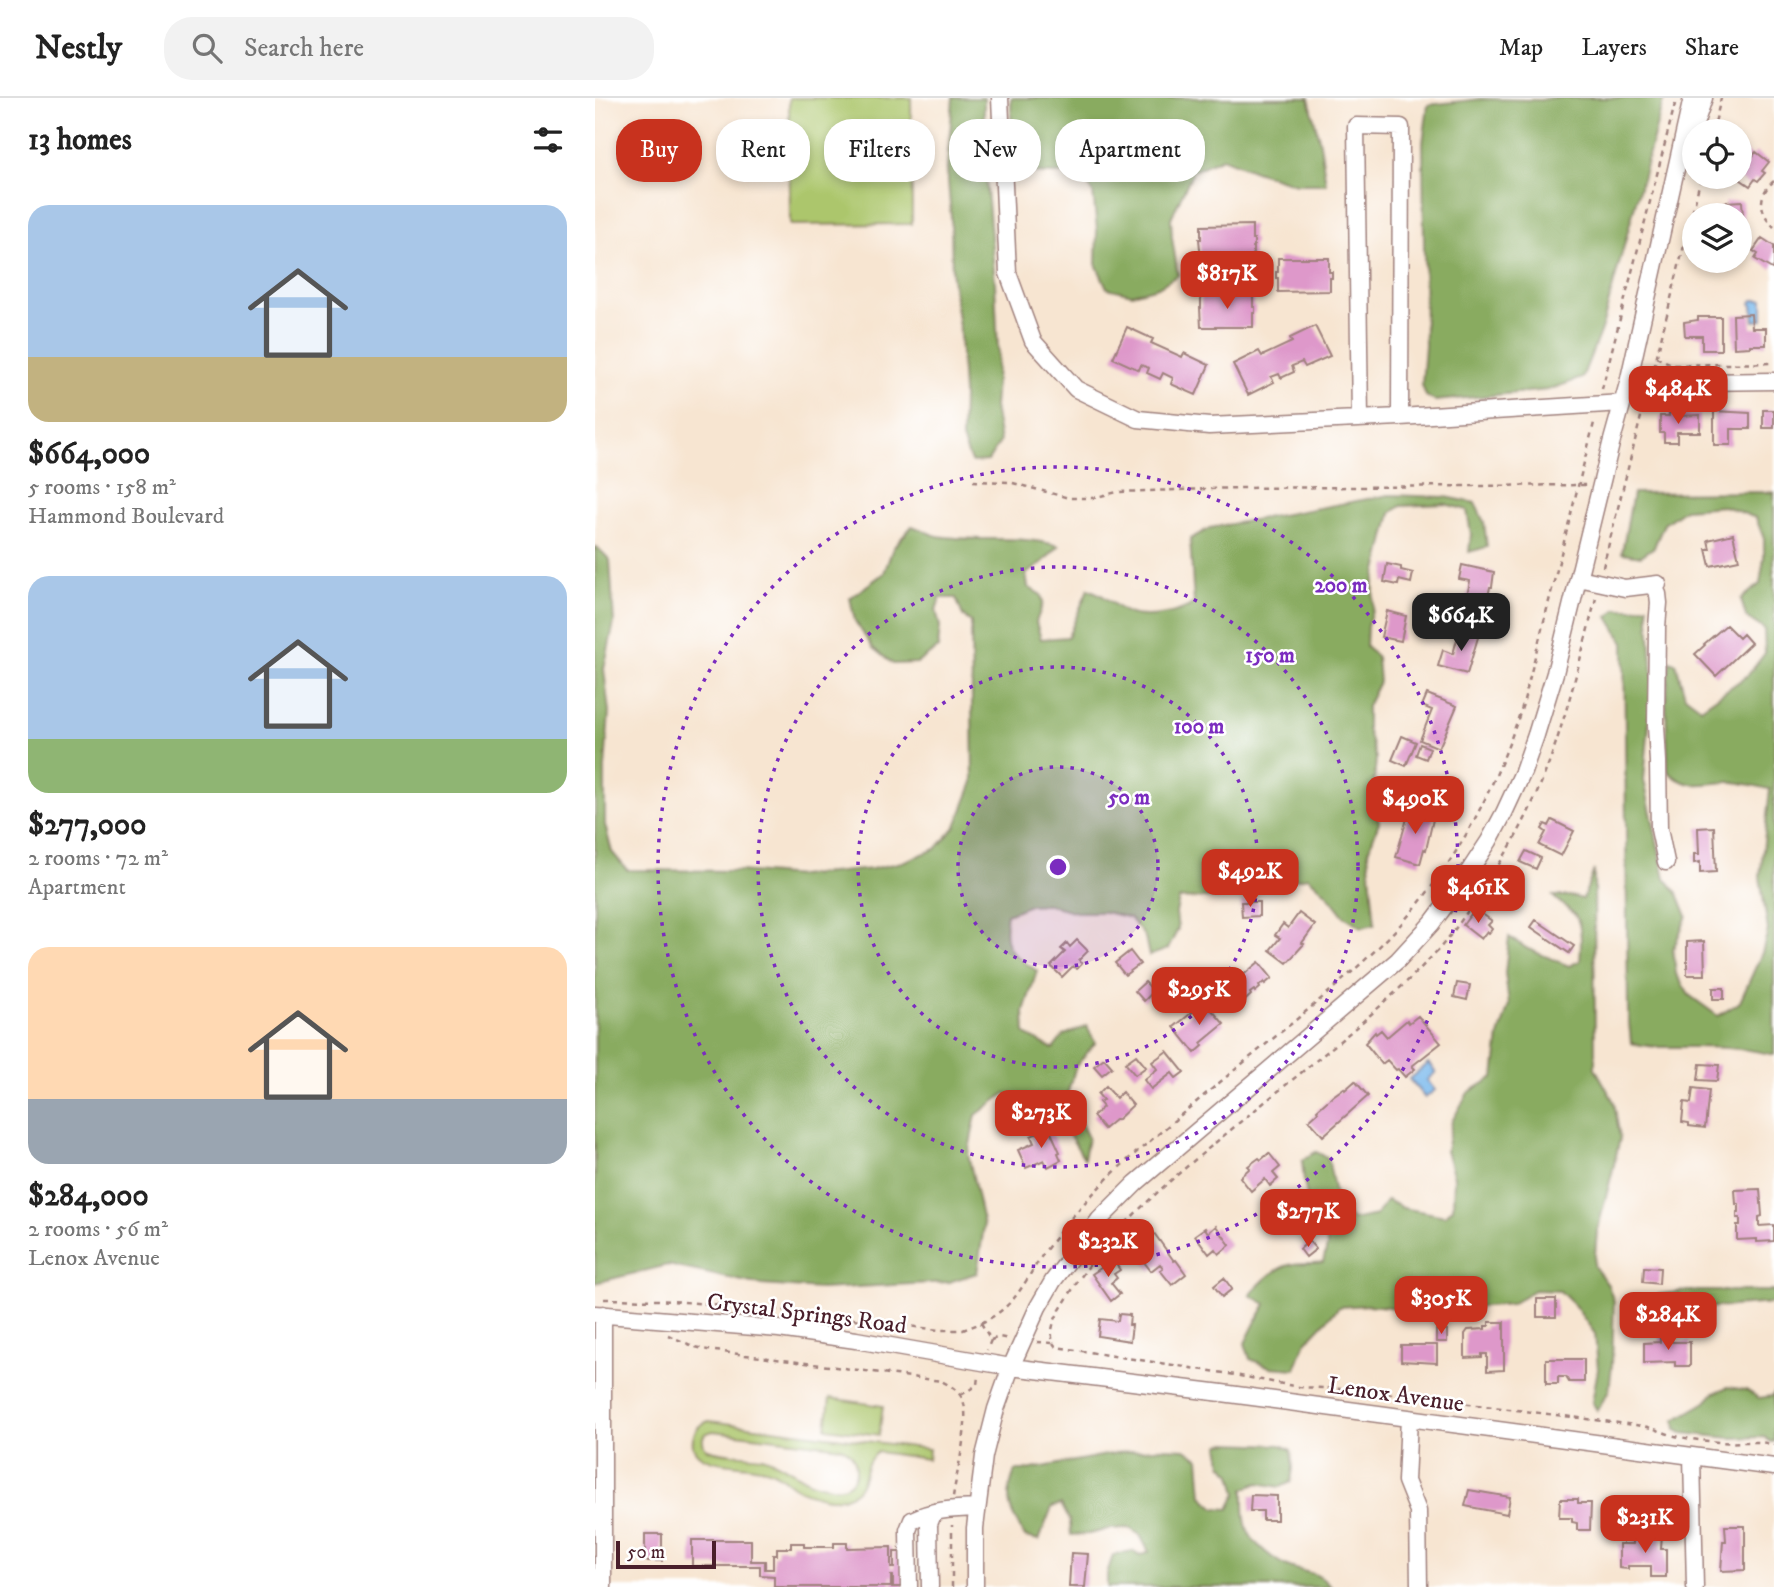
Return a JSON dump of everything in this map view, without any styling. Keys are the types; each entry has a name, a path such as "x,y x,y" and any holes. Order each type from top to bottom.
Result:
{"street":[{"path":"1000,98 1008,273 1033,341 1076,389 1138,419 1209,426 1622,403"},
{"path":"975,1587 975,1528 984,1456 996,1409 1011,1367 1053,1281 1099,1220 1136,1183 1398,960 1432,923 1456,891 1504,813 1523,772 1555,673 1628,383 1692,98"},
{"path":"1675,180 1704,98"},
{"path":"1360,419 1356,127 1401,127 1400,417"},
{"path":"1628,383 1774,381"},
{"path":"1579,578 1625,587 1655,584 1659,603 1656,726 1659,829 1666,862"},
{"path":"599,1314 603,1587"},
{"name":"Crystal Springs Road","path":"599,1314 779,1329 1011,1367"},
{"name":"Lenox Avenue","path":"1011,1367 1774,1467"},
{"path":"1409,1418 1406,1481 1418,1511 1419,1587"},
{"path":"1692,1456 1695,1587"},
{"path":"909,1587 908,1530 912,1520 923,1514 977,1508"},
{"path":"930,1587 929,1524 934,1512"}],"path":[{"path":"981,1323 993,1317 1015,1298 1044,1252 1069,1220 1115,1171 1346,979 1401,925 1428,892 1477,817 1510,745 1523,704 1676,98"},
{"path":"1716,119 1721,98"},
{"path":"1774,181 1765,190 1762,201 1763,211 1774,227"},
{"path":"1698,189 1600,582 1557,738 1523,824 1499,865 1440,948 1373,1012 1186,1167 1111,1238 1076,1284 1053,1323 1051,1332 1056,1347 1299,1387 1368,1391 1429,1401 1643,1426 1700,1440 1723,1443 1755,1441 1774,1445"},
{"path":"1656,357 1674,365 1774,363"},
{"path":"973,481 1009,482 1069,498 1092,498 1117,492 1239,488 1601,486"},
{"path":"665,1334 708,1350 940,1381 951,1386 961,1395 966,1410 953,1494 952,1587"},
{"path":"991,1340 999,1337 1053,1343"}],"green space":[{"path":"789,98 911,98 911,119 824,119 824,182 912,182 912,224 790,225 790,182 810,182 810,119 789,119"},
{"path":"953,98 984,98 984,119 951,119"},
{"path":"1011,98 1309,98 1326,184 1296,184 1222,158 1205,166 1205,119 1055,119 1055,174 1041,173 1041,119 1011,119"},
{"path":"1664,98 1602,327 1582,378 1548,390 1435,401 1426,396 1422,385 1425,345 1423,143 1428,105 1481,99"},
{"path":"949,145 949,182 986,182 998,352 994,407 1000,442 988,461 971,462 962,439 960,334 952,277 947,169"},
{"path":"1085,182 1188,182 1171,218 1178,275 1158,287 1132,294 1107,288 1096,264 1097,230 1093,192"},
{"path":"1774,492 1774,1055 1733,1048 1661,1047 1631,1043 1628,1012 1624,643 1608,617 1617,609 1648,606 1653,680 1644,780 1665,878 1678,894 1687,916 1673,949 1676,974 1689,995 1718,1016 1740,1002 1762,953 1768,930 1760,877 1770,789 1736,782 1690,784 1675,778 1668,771 1666,700 1670,661 1676,663 1685,696 1701,708 1748,675 1765,653 1764,629 1746,617 1741,599 1760,584 1764,539 1756,518 1724,506 1685,509 1664,524 1654,547 1641,556 1622,553 1633,493"},
{"path":"1389,495 1446,497 1475,503 1484,522 1487,547 1469,552 1471,534 1467,510 1445,504 1401,506 1391,513 1374,583 1373,608 1367,626 1366,647 1377,657 1379,682 1367,706 1367,729 1376,758 1373,795 1379,822 1368,852 1375,924 1362,927 1344,916 1326,893 1308,877 1291,880 1260,879 1237,885 1224,897 1179,899 1176,913 1178,929 1168,949 1149,956 1145,937 1130,918 1105,912 1076,912 1047,904 1030,905 1007,914 1005,935 1010,949 1037,971 1024,1011 1025,1034 1053,1049 1064,1035 1087,1026 1095,1043 1076,1066 1067,1095 1088,1138 1084,1158 1068,1133 1044,1106 1006,1093 976,1115 968,1154 984,1226 977,1273 949,1282 821,1289 761,1285 668,1265 595,1283 595,547 610,560 614,623 604,669 609,712 605,825 612,852 627,870 739,871 799,876 872,869 902,862 936,849 956,826 973,782 971,622 963,616 956,598 940,598 936,610 940,626 938,648 917,663 893,664 873,648 855,621 850,598 884,573 893,548 912,526 938,536 1030,540 1059,546 1040,565 1026,574 1028,587 1041,595 1043,603 1036,622 1041,639 1068,637 1088,589 1130,614 1154,616 1188,607 1194,603 1190,539 1210,528"},
{"path":"1594,870 1595,1068 1614,1102 1620,1138 1597,1232 1594,1266 1608,1285 1614,1302 1609,1391 1597,1410 1592,1402 1598,1369 1595,1334 1575,1306 1560,1291 1534,1290 1511,1304 1425,1311 1369,1305 1339,1307 1305,1343 1295,1369 1270,1367 1250,1359 1245,1343 1266,1304 1250,1295 1267,1277 1283,1267 1323,1262 1327,1246 1326,1223 1310,1208 1302,1160 1316,1152 1328,1158 1337,1204 1352,1220 1376,1215 1387,1200 1403,1208 1445,1216 1453,1208 1454,1177 1446,1151 1452,1121 1468,1093 1494,1077 1499,1036 1509,1005 1505,973 1509,937 1528,949 1569,966 1580,961 1581,937 1578,920 1553,896 1583,899"},
{"path":"1683,1291 1774,1291 1774,1303 1704,1308 1675,1303 1643,1303 1644,1297"},
{"path":"1728,1387 1746,1390 1759,1398 1772,1396 1774,1393 1774,1442 1764,1437 1731,1438 1682,1433 1676,1430 1675,1420 1706,1402 1714,1393"},
{"path":"830,1398 883,1406 879,1435 826,1428"},
{"path":"709,1421 929,1449 928,1459 878,1452 868,1463 862,1482 853,1493 842,1498 829,1498 802,1491 771,1471 715,1462 697,1453 693,1446 694,1434 701,1424","holes":["713,1431 841,1447 852,1455 855,1474 848,1484 833,1487 808,1481 762,1457 709,1449 703,1444 703,1437"]},
{"path":"1219,1445 1281,1445 1291,1450 1291,1482 1280,1487 1258,1483 1244,1489 1247,1528 1265,1552 1287,1566 1315,1574 1331,1587 1107,1587 1107,1574 1113,1555 1132,1551 1140,1556 1149,1552 1140,1535 1129,1528 1071,1535 1070,1521 1061,1504 1052,1507 1039,1540 1025,1537 1010,1505 1009,1490 1015,1471 1122,1452 1163,1448 1185,1449 1199,1458 1202,1496 1215,1508 1229,1509 1237,1493 1232,1474 1222,1464"}],"water":[{"path":"1753,300 1763,300 1763,320 1754,321 1751,303"},
{"path":"1428,1063 1436,1072 1427,1080 1435,1090 1425,1098 1409,1079"}],"building":[{"path":"1756,152 1769,162 1762,171 1765,173 1758,181 1755,179 1752,183 1752,157"},
{"path":"1252,225 1253,259 1201,259 1201,226"},
{"path":"1762,238 1774,246 1772,269 1755,259 1758,254 1753,251"},
{"path":"1278,258 1329,258 1329,272 1332,272 1330,291 1278,292"},
{"path":"1201,294 1253,294 1253,327 1201,327"},
{"path":"1751,314 1752,328 1766,328 1766,345 1734,348 1733,315"},
{"path":"1698,317 1721,317 1721,350 1702,350 1702,336 1685,336 1684,322 1698,320"},
{"path":"1315,326 1330,356 1305,367 1302,362 1292,366 1294,372 1281,378 1279,374 1271,377 1274,382 1248,395 1233,364 1259,351 1262,356 1292,342 1290,338"},
{"path":"1127,327 1153,339 1151,343 1182,357 1184,353 1209,365 1196,395 1171,384 1173,378 1163,373 1160,379 1147,373 1149,368 1141,365 1139,370 1113,358"},
{"path":"1763,410 1774,410 1774,428 1763,428"},
{"path":"1714,411 1750,413 1750,429 1731,429 1731,445 1714,445"},
{"path":"1680,412 1680,416 1700,415 1700,432 1677,432 1677,442 1664,442 1664,433 1660,433 1660,416"},
{"path":"1733,534 1739,560 1710,566 1706,549 1710,549 1708,540"},
{"path":"1387,564 1413,573 1411,583 1399,580 1398,585 1384,582"},
{"path":"1462,565 1494,572 1484,616 1464,612 1470,581 1459,579"},
{"path":"1387,611 1406,616 1401,641 1381,637"},
{"path":"1726,625 1739,638 1743,634 1751,643 1716,676 1695,654"},
{"path":"1460,628 1479,634 1467,674 1438,666 1443,650 1453,654"},
{"path":"1427,694 1457,706 1439,748 1420,740 1432,710 1422,706"},
{"path":"1402,736 1416,742 1406,766 1392,760"},
{"path":"1420,744 1430,748 1426,759 1416,755"},
{"path":"1389,786 1405,790 1401,805 1385,801"},
{"path":"1410,808 1434,815 1420,864 1396,857"},
{"path":"1552,820 1574,831 1561,856 1539,845 1546,832 1542,829 1545,824 1549,826"},
{"path":"1714,827 1716,872 1700,873 1700,862 1694,863 1694,854 1699,854 1698,828"},
{"path":"1526,851 1541,858 1536,869 1520,862"},
{"path":"1241,902 1259,902 1259,916 1242,917"},
{"path":"1478,911 1492,921 1488,925 1492,929 1481,939 1463,925 1471,914 1474,916"},
{"path":"1299,913 1315,925 1302,943 1304,944 1287,963 1270,950 1280,938 1275,935 1283,924 1288,928"},
{"path":"1536,920 1574,946 1569,953 1531,927"},
{"path":"1077,940 1088,951 1079,960 1082,964 1077,969 1073,966 1062,977 1051,966 1065,952 1061,949 1067,943 1070,947"},
{"path":"1704,941 1705,975 1687,975 1687,942"},
{"path":"1130,951 1140,964 1125,975 1115,963"},
{"path":"1259,962 1272,978 1250,993 1240,1005 1222,983 1237,970 1242,976"},
{"path":"1145,982 1154,991 1144,1001 1135,991"},
{"path":"1457,983 1470,985 1467,1000 1454,997"},
{"path":"1713,988 1724,988 1724,999 1713,999"},
{"path":"1205,1002 1224,1024 1201,1043 1203,1046 1195,1053 1174,1027"},
{"path":"1418,1016 1441,1043 1412,1066 1415,1069 1405,1077 1387,1060 1382,1064 1365,1043 1375,1032 1376,1034 1381,1030 1387,1037 1407,1020 1409,1023"},
{"path":"1167,1051 1184,1072 1176,1078 1172,1073 1151,1089 1144,1080 1157,1069 1152,1062"},
{"path":"1136,1055 1146,1067 1135,1075 1125,1063"},
{"path":"1104,1058 1112,1067 1102,1075 1094,1066"},
{"path":"1700,1064 1719,1065 1717,1081 1698,1080"},
{"path":"1355,1081 1368,1096 1323,1136 1309,1120 1333,1096"},
{"path":"1106,1086 1116,1098 1122,1092 1133,1105 1104,1129 1093,1116 1103,1107 1099,1102 1103,1100 1098,1094"},
{"path":"1693,1088 1709,1090 1705,1128 1689,1126 1689,1123 1682,1122 1684,1102 1691,1103"},
{"path":"1049,1128 1061,1160 1048,1167 1044,1160 1026,1168 1018,1150 1034,1143 1031,1136"},
{"path":"1269,1153 1280,1167 1273,1173 1278,1179 1270,1186 1265,1179 1251,1191 1240,1177 1250,1168 1248,1166"},
{"path":"1760,1189 1762,1216 1759,1217 1759,1226 1774,1225 1774,1241 1737,1240 1740,1218 1737,1218 1739,1204 1736,1204 1735,1190"},
{"path":"1216,1226 1230,1245 1219,1254 1215,1249 1209,1254 1195,1235 1205,1228 1208,1233"},
{"path":"1154,1233 1186,1274 1172,1285 1160,1270 1163,1268 1160,1264 1151,1271 1144,1262 1148,1259 1138,1245"},
{"path":"1309,1241 1316,1249 1306,1257 1300,1249"},
{"path":"1113,1260 1120,1270 1114,1274 1117,1278 1111,1283 1120,1294 1111,1301 1092,1274"},
{"path":"1644,1267 1660,1268 1659,1284 1643,1282"},
{"path":"1224,1278 1232,1289 1222,1297 1214,1286"},
{"path":"1537,1299 1556,1299 1556,1317 1537,1317"},
{"path":"1119,1314 1130,1315 1130,1341 1098,1336 1100,1319 1118,1321"},
{"path":"1489,1322 1504,1322 1504,1370 1487,1371 1487,1354 1465,1358 1465,1334 1468,1330 1485,1329"},
{"path":"1436,1330 1447,1330 1447,1342 1436,1342"},
{"path":"1660,1336 1672,1336 1672,1342 1690,1342 1690,1366 1675,1366 1675,1362 1644,1363 1644,1343 1660,1342"},
{"path":"1401,1345 1437,1345 1437,1363 1401,1361"},
{"path":"1546,1359 1584,1359 1584,1382 1569,1382 1566,1377 1558,1377 1558,1384 1546,1384"},
{"path":"1469,1490 1510,1497 1507,1514 1465,1506"},
{"path":"1251,1495 1277,1496 1277,1520 1263,1520 1263,1511 1250,1511"},
{"path":"1560,1499 1578,1499 1578,1503 1591,1503 1590,1530 1577,1530 1577,1523 1572,1522 1572,1518 1559,1518"},
{"path":"1725,1526 1745,1526 1745,1570 1721,1571 1723,1541 1726,1541"},
{"path":"645,1534 662,1534 662,1561 645,1561"},
{"path":"1640,1534 1651,1537 1651,1534 1662,1534 1661,1549 1666,1549 1666,1577 1651,1577 1651,1566 1619,1568 1619,1544 1633,1544 1633,1537 1640,1537"},
{"path":"692,1540 751,1540 751,1561 765,1561 765,1569 773,1569 773,1555 777,1555 777,1548 791,1548 791,1543 804,1543 804,1547 834,1547 834,1543 847,1543 847,1548 891,1547 891,1568 894,1568 894,1552 904,1552 904,1587 893,1587 891,1576 891,1587 774,1587 774,1576 760,1575 760,1566 692,1566"},
{"path":"1071,1553 1088,1554 1085,1587 1069,1587"}]}
